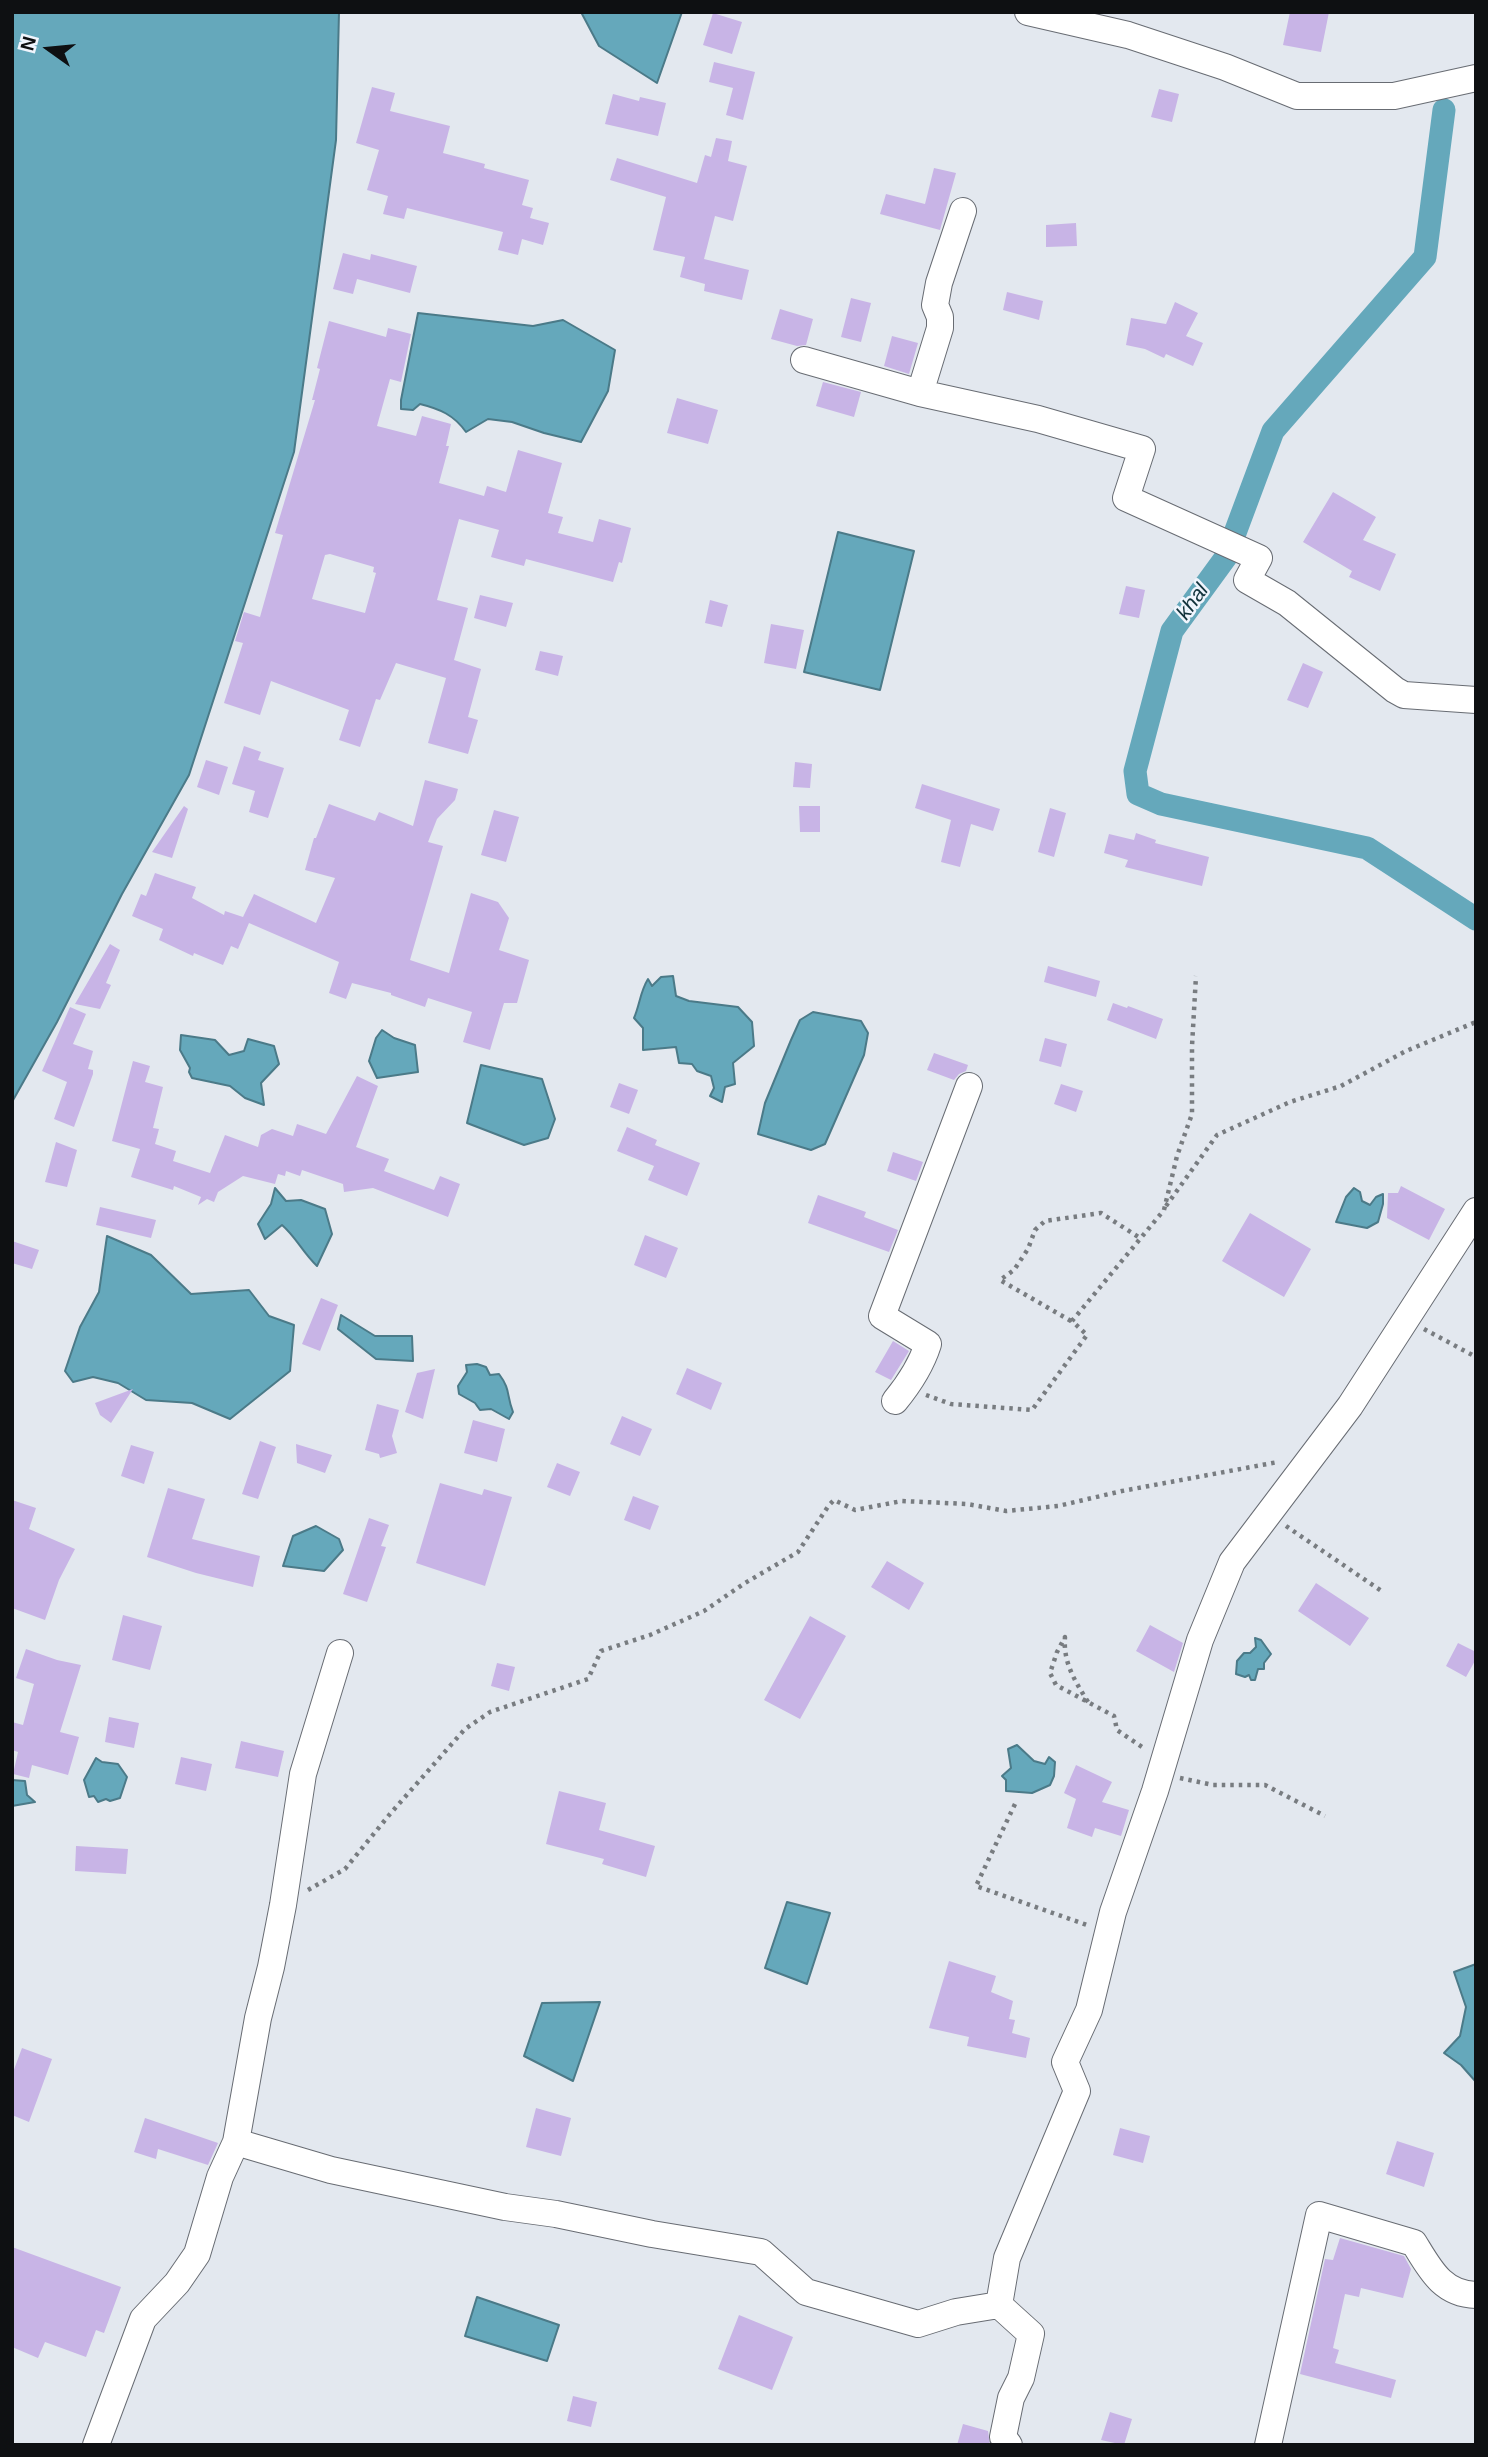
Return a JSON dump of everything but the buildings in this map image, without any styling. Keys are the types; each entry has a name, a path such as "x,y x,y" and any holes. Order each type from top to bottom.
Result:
{"street":[{"path":"1028,12 1128,35 1225,67 1297,96 1394,96 1476,78"},
{"path":"920,393 940,328 940,317 935,305 939,283 963,211"},
{"path":"804,360 920,393 1038,419 1142,449 1126,498 1259,558 1247,580 1287,603 1395,690 1404,695 1476,700"},
{"path":"901,1393 924,1357 928,1344 882,1316 969,1086"},
{"path":"999,2305 1007,2258 1077,2091 1065,2062 1088,2010 1108,1933 1155,1791 1200,1640 1232,1562 1350,1406 1476,1211"},
{"path":"96,2445 142,2319 177,2283 197,2254 220,2178 236,2142 258,2018 283,1905 303,1774 340,1653"},
{"path":"236,2142 331,2170 492,2204 761,2252 806,2292 918,2324 956,2312 999,2305"},
{"path":"1268,2445 1318,2215 1414,2243 1434,2275 1447,2287 1462,2295 1476,2295"},
{"path":"999,2305 1031,2334 1003,2437 1009,2445"}],"path":[{"path":"1164,1210 1177,1156 1192,1114 1196,976"},
{"path":"1072,1321 1164,1210 1217,1135 1290,1102 1341,1086 1406,1051 1476,1023"},
{"path":"901,1393 951,1404 1032,1410 1087,1335 1072,1321 1000,1280 1014,1270 1028,1249 1035,1230 1045,1221 1101,1213 1140,1238"},
{"path":"1405,1319 1476,1357"},
{"path":"283,1905 345,1869 465,1729 490,1713 588,1679 601,1651 650,1635 704,1611 798,1552 828,1505 835,1500 855,1510 902,1501 967,1504 1006,1511 1058,1506 1281,1461"},
{"path":"1268,1514 1383,1592"},
{"path":"1015,1804 976,1886 1108,1933"}],"water":[{"path":"12,12 339,12 336,140 294,452 189,775 122,894 57,1022 12,1102"},
{"path":"581,12 682,12 657,83 599,46"},
{"path":"418,313 533,326 563,320 615,350 608,391 581,442 512,422 488,419 466,432 451,417 434,408 420,404 413,410 401,409"},
{"path":"838,532 914,551 880,690 804,672"},
{"path":"673,976 676,996 689,1001 738,1007 752,1022 754,1046 733,1063 735,1084 725,1087 722,1102 710,1096 714,1088 711,1076 697,1071 692,1064 679,1063 676,1047 643,1050 643,1028 634,1018 643,989 648,979 652,986 661,977"},
{"path":"813,1012 861,1021 868,1033 864,1055 825,1144 811,1150 758,1134 765,1103 800,1020"},
{"path":"382,1030 394,1038 415,1045 418,1072 377,1078 369,1061 376,1038"},
{"path":"181,1035 215,1040 229,1055 244,1051 248,1039 274,1046 279,1064 261,1083 264,1105 245,1098 230,1086 192,1078 190,1068 180,1050"},
{"path":"481,1065 542,1079 555,1119 548,1138 524,1145 467,1123"},
{"path":"275,1188 286,1201 301,1200 325,1209 332,1234 317,1266 282,1225 265,1239 258,1224 271,1204"},
{"path":"1354,1188 1360,1192 1362,1201 1370,1205 1376,1197 1383,1194 1378,1222 1367,1228 1336,1222 1346,1197"},
{"path":"107,1236 151,1255 191,1294 249,1290 269,1316 294,1325 290,1371 230,1419 192,1403 146,1400 118,1383 93,1377 73,1382 65,1371 80,1327 99,1292"},
{"path":"341,1315 375,1336 412,1336 413,1361 376,1359 338,1329"},
{"path":"466,1365 486,1367 490,1375 499,1374 503,1379 513,1412 509,1419 491,1409 480,1410 475,1403 459,1394 458,1386 467,1372"},
{"path":"316,1526 339,1539 343,1550 324,1571 283,1566 293,1536"},
{"path":"1255,1638 1261,1640 1271,1654 1264,1663 1264,1669 1258,1669 1255,1680 1251,1680 1249,1675 1245,1677 1236,1674 1237,1661 1244,1653 1250,1653 1256,1647"},
{"path":"1017,1745 1034,1761 1045,1764 1049,1757 1055,1762 1050,1785 1032,1793 1006,1791 1006,1780 1002,1776 1011,1768 1008,1749"},
{"path":"96,1758 102,1762 118,1764 127,1777 120,1798 98,1802 94,1796 89,1797 84,1780"},
{"path":"12,1780 25,1781 27,1795 35,1802 12,1806"},
{"path":"787,1902 830,1913 807,1984 765,1968"},
{"path":"1476,1964 1476,2082 1461,2065 1444,2053 1460,2036 1466,2007 1454,1972"},
{"path":"600,2002 573,2081 524,2056 542,2003"},
{"path":"477,2297 559,2325 547,2361 465,2336"}],"waterway":[{"name":"khal","path":"1444,110 1425,257 1273,431 1226,557 1172,631 1135,771 1138,794 1161,804 1367,848 1476,919"}]}
